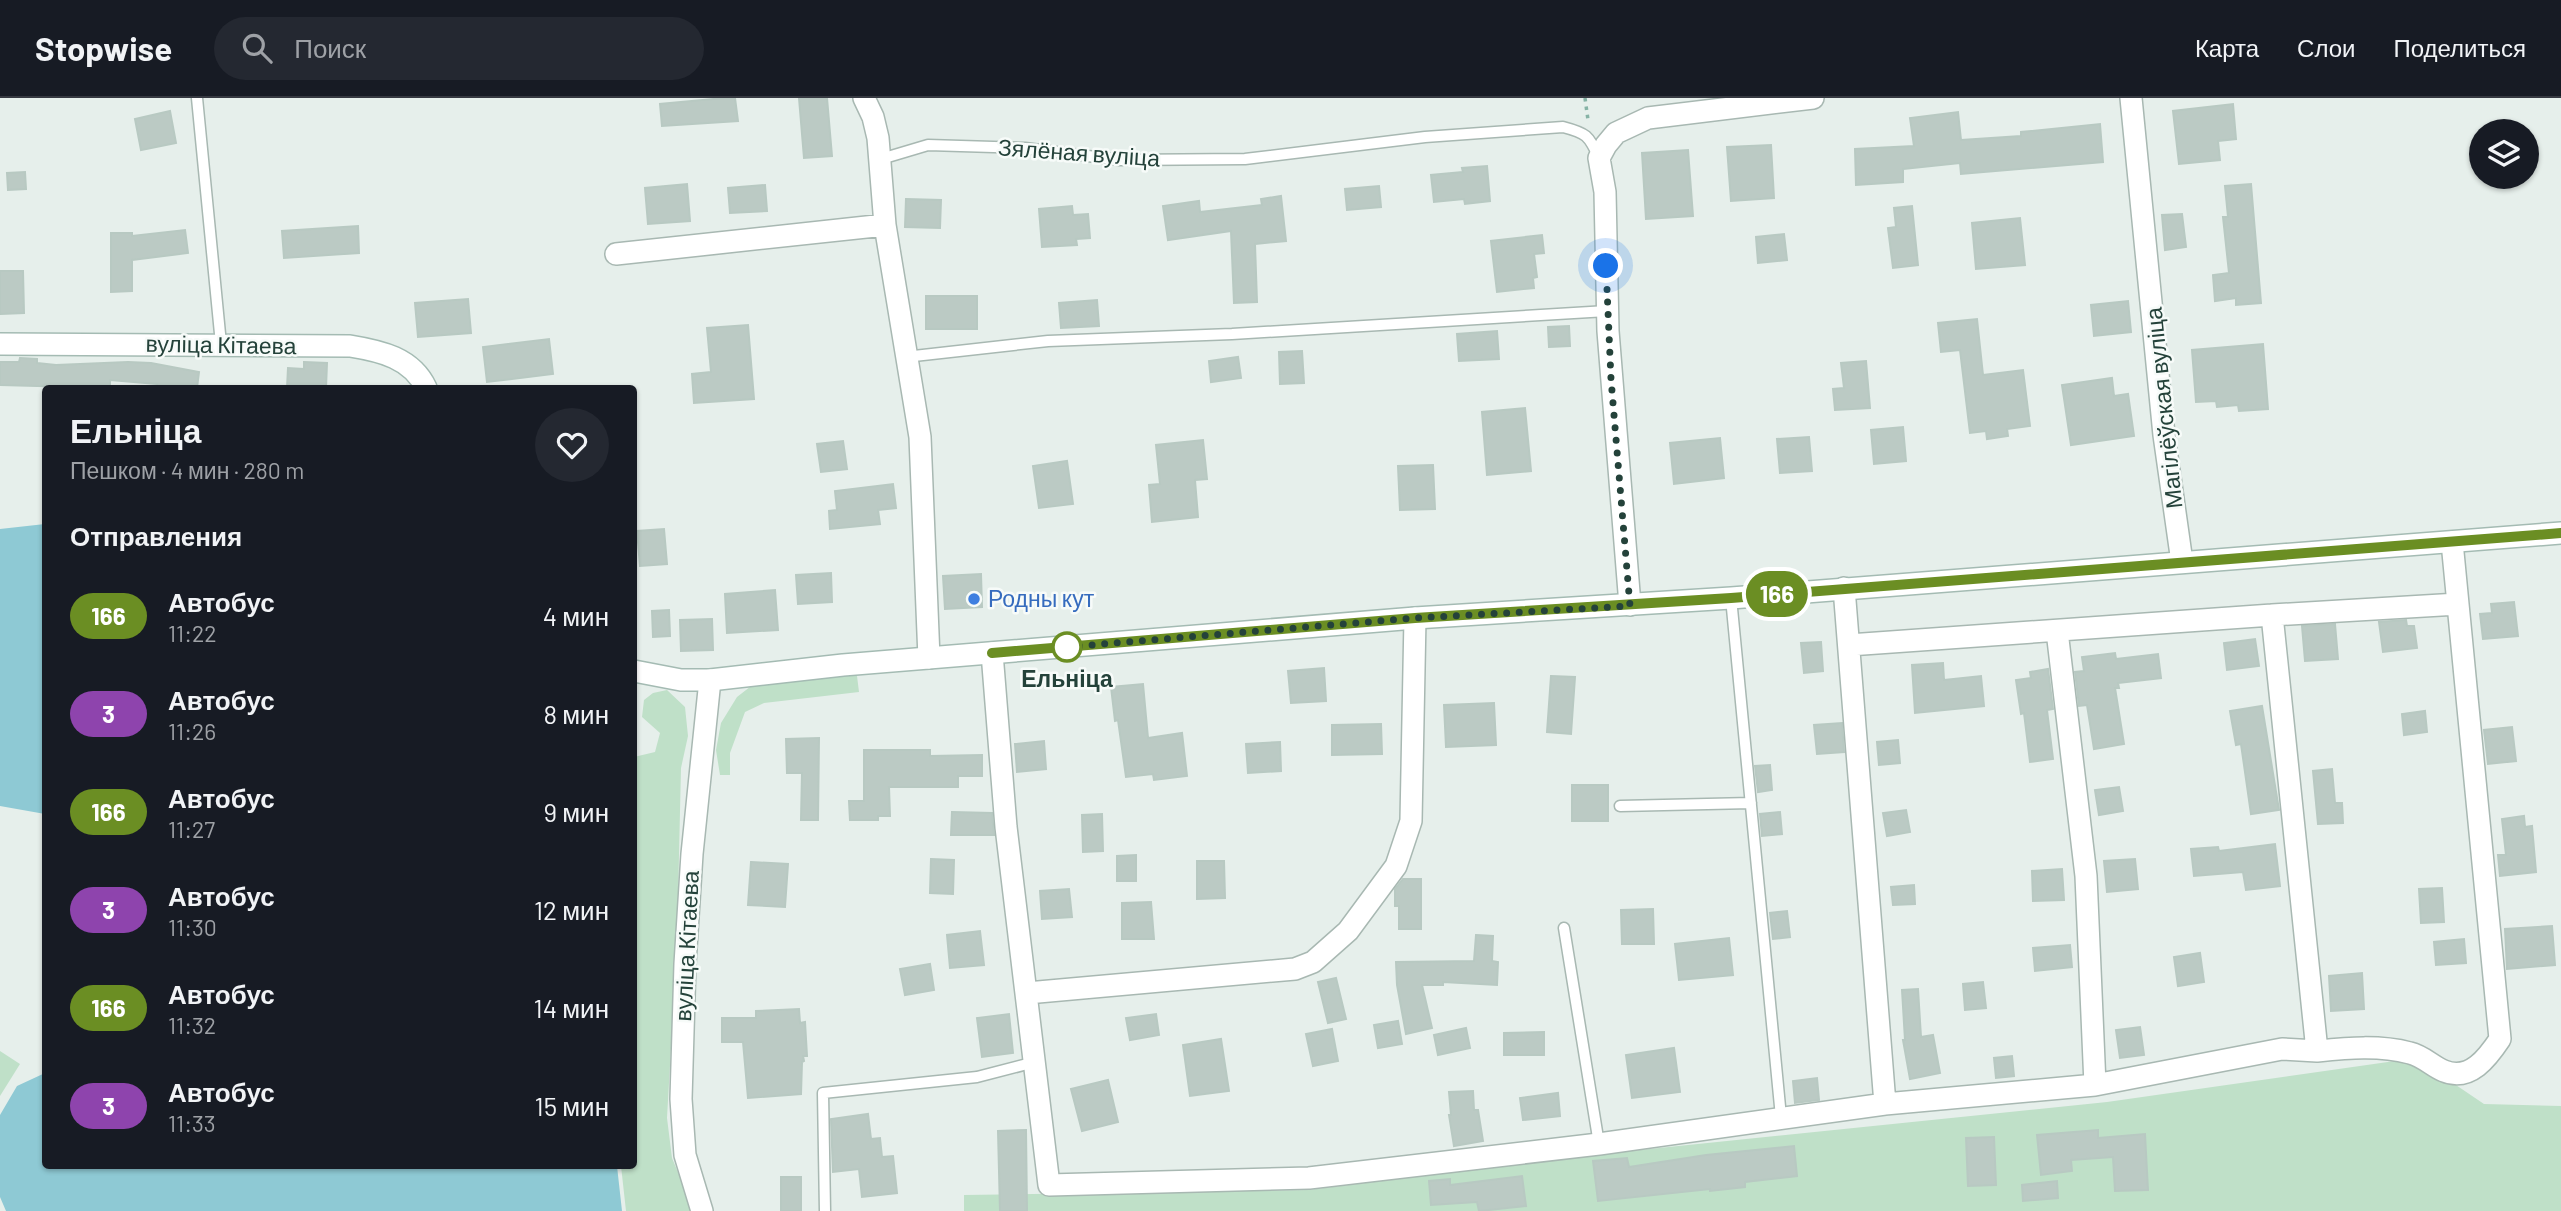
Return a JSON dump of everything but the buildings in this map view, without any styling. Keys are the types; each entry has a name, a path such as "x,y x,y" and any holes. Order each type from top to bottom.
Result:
{"street":[{"path":"864,98 873,117 881,159 885,225 923,461 929,657"},
{"path":"1630,606 1607,311 1605,192 1599,158 1616,133 1648,118 1813,98"},
{"name":"Магілёўская вуліца","path":"2131,98 2164,435 2182,562"},
{"path":"616,254 885,225"},
{"name":"вуліца Кітаева","path":"0,344 351,346 390,355 416,372 424,385"},
{"path":"637,672 681,680 710,680 929,657 1415,618 1630,606 2561,533"},
{"path":"992,653 1006,827 1049,1185 1309,1178 1599,1144 1885,1104 2095,1085 2282,1049 2317,1051 2368,1046 2411,1053 2444,1072 2462,1073 2480,1066 2500,1039 2452,542"},
{"path":"1844,588 1885,1104"},
{"path":"1849,645 2458,604"},
{"path":"2272,615 2317,1051"},
{"path":"1027,993 1295,969 1313,962 1348,931 1396,866 1411,821 1415,618"},
{"path":"2057,632 2087,876 2095,1085"},
{"name":"вуліца Кітаева","path":"702,1211 685,1155 681,1099 692,854 710,680"}],"lane":[{"path":"197,98 220,344"},
{"name":"Зялёная вуліца","path":"881,159 928,145 1025,148 1119,160 1245,159 1425,137 1563,127 1581,132 1590,138 1599,158"},
{"path":"905,357 1048,341 1232,334 1607,311"},
{"path":"1731,598 1781,1117"},
{"path":"1619,806 1751,803"},
{"path":"1564,928 1599,1144"},
{"path":"825,1211 823,1093 977,1077 1035,1062"}],"green space":[{"path":"846,672 857,676 859,692 764,703 745,712 730,753 730,775 720,775 716,750 721,723 737,697 755,683"},
{"path":"667,690 685,707 688,736 681,768 677,942 667,1118 672,1158 694,1211 626,1211 621,1169 637,1169 637,756 655,752 660,733 642,717 644,700 653,693"},
{"path":"0,1051 20,1064 0,1096"},
{"path":"2416,1058 2484,1104 2561,1106 2561,1211 964,1211 964,1195 1308,1190 1601,1154 2107,1102"}],"water":[{"path":"42,524 42,813 0,806 0,529"},
{"path":"42,1074 42,1169 617,1169 622,1211 6,1211 0,1197 0,1115 17,1086"}],"bus line":[{"name":"166","path":"992,653 1415,618 1630,606 2561,533"}],"place":[{"name":"Родны кут","path":"974,599"},
{"name":"Ельніца","path":"1067,647"}],"route":[{"path":"1067,647 1415,618 1630,606 1611,379 1606,266"}]}
